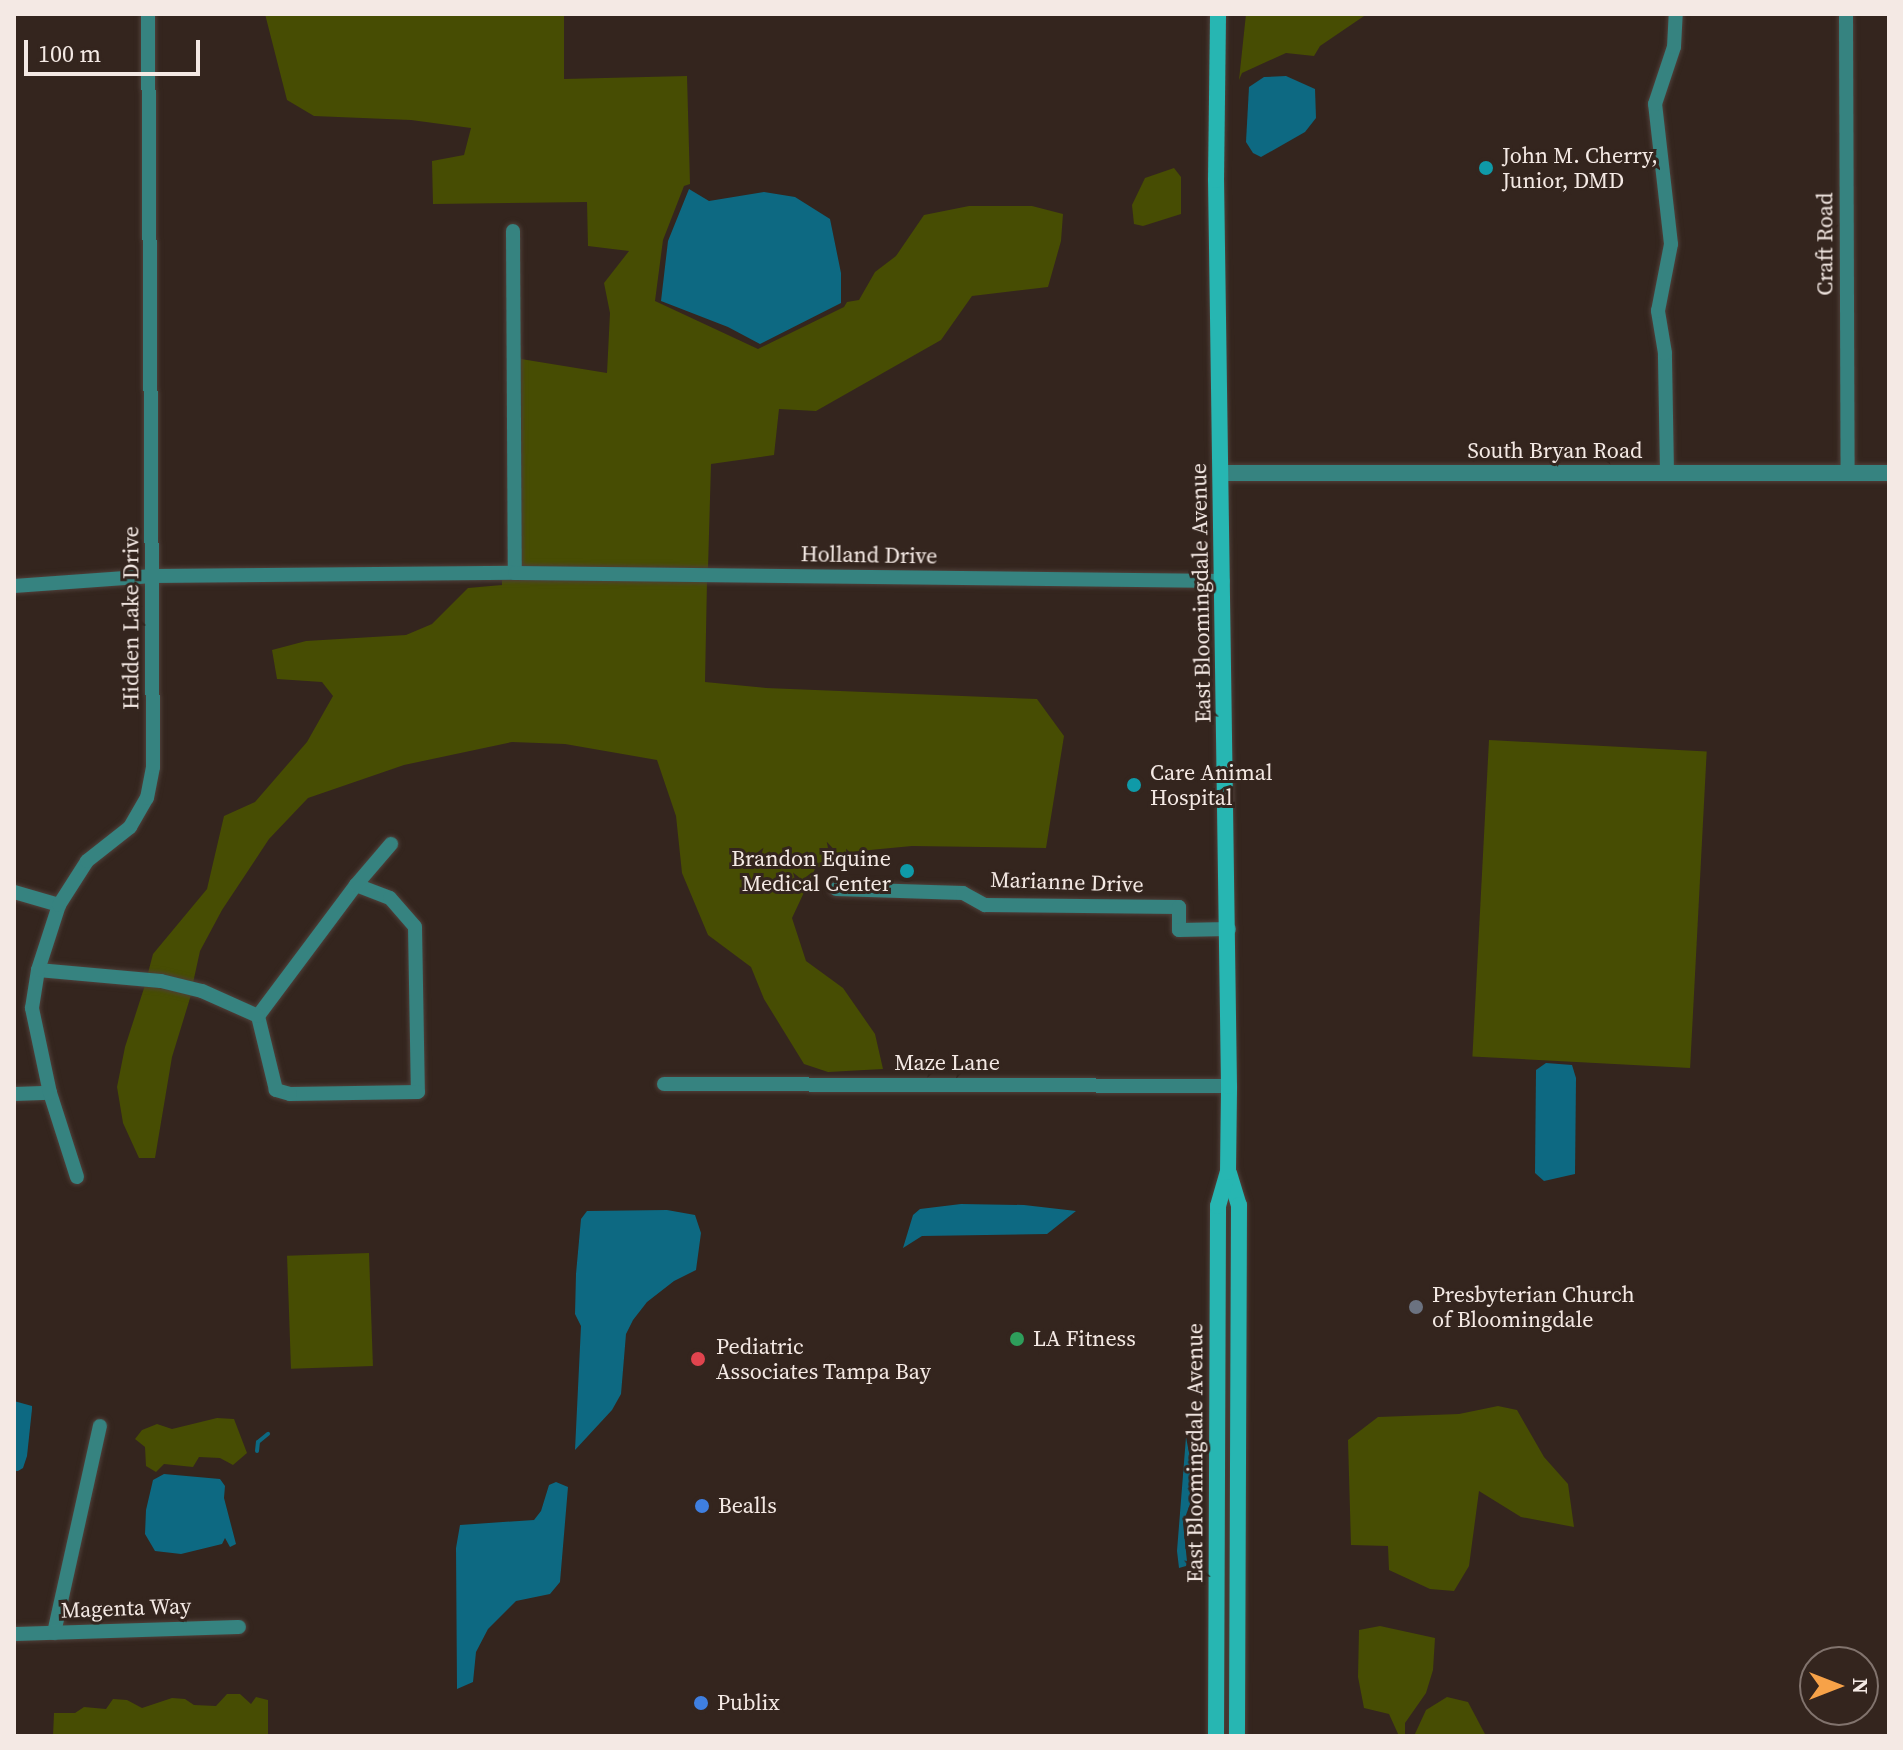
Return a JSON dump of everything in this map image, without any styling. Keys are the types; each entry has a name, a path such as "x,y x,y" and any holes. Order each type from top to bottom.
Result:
{"main road":[{"name":"East Bloomingdale Avenue","path":"1216,1736 1218,1206 1228,1172 1229,1086 1216,180 1218,14"},
{"name":"East Bloomingdale Avenue","path":"1228,1172 1239,1205 1237,1736"}],"street":[{"name":"Hidden Lake Drive","path":"77,1177 50,1093 32,1008 38,970 59,905 87,861 130,827 147,798 153,767 148,14"},
{"path":"1667,473 1665,353 1658,311 1671,244 1655,104 1674,47 1676,14"},
{"name":"Craft Road","path":"1846,14 1848,473"},
{"path":"513,231 515,573"},
{"name":"South Bryan Road","path":"1222,473 1889,473"},
{"name":"Holland Drive","path":"14,586 153,576 515,573 1223,581"},
{"path":"258,1016 356,885 391,844"},
{"path":"258,1016 276,1090 290,1094 418,1092 415,927 390,898 356,885"},
{"name":"Marianne Drive","path":"836,889 963,893 985,905 1179,907 1179,930 1229,929"},
{"path":"14,892 59,905"},
{"path":"38,970 161,981 202,991 258,1016"},
{"name":"Maze Lane","path":"664,1084 1229,1086"},
{"path":"14,1094 50,1093"},
{"path":"54,1633 100,1426"},
{"name":"Magenta Way","path":"14,1634 239,1627"}],"green space":[{"path":"265,14 564,14 564,79 687,76 690,184 684,186 663,240 655,301 758,349 844,307 847,302 859,300 875,272 896,256 924,215 969,206 1032,206 1063,214 1061,241 1048,287 972,296 941,340 816,411 779,409 774,455 711,464 708,569 522,567 521,359 607,373 610,313 604,283 629,251 588,246 587,202 433,204 432,161 464,155 471,128 411,120 314,116 287,100"},
{"path":"1246,14 1367,14 1320,46 1314,56 1286,53 1242,73 1239,80"},
{"path":"1174,168 1181,177 1181,214 1143,226 1134,224 1132,205 1145,178"},
{"path":"502,580 707,581 705,682 766,688 1037,699 1064,736 1046,848 912,846 849,852 815,869 792,918 806,961 843,988 875,1034 883,1069 828,1072 804,1064 764,999 751,967 708,935 682,873 676,816 657,760 565,744 512,742 404,765 308,798 269,839 222,910 200,951 193,983 148,973 153,954 207,889 224,816 255,802 307,742 333,696 322,682 277,679 272,650 306,641 406,635 432,624 468,588 502,585"},
{"path":"1489,740 1707,751 1690,1068 1472,1057"},
{"path":"145,985 191,995 172,1057 155,1158 139,1158 123,1123 117,1087 125,1047"},
{"path":"369,1253 373,1366 291,1369 287,1256"},
{"path":"1498,1406 1517,1410 1544,1457 1568,1484 1574,1527 1521,1517 1479,1491 1469,1566 1454,1591 1430,1589 1389,1570 1388,1546 1351,1545 1348,1440 1378,1417 1459,1414"},
{"path":"217,1418 234,1419 247,1453 233,1465 220,1458 199,1457 193,1467 164,1464 156,1472 146,1466 145,1447 135,1439 142,1430 157,1424 172,1429"},
{"path":"1380,1626 1435,1638 1433,1670 1426,1693 1405,1723 1405,1736 1399,1736 1389,1714 1364,1708 1358,1677 1359,1630"},
{"path":"227,1694 240,1694 251,1704 256,1697 268,1700 268,1736 53,1736 54,1713 75,1713 84,1707 106,1709 113,1699 127,1700 142,1708 172,1698 185,1699 194,1705 216,1706"},
{"path":"1447,1697 1468,1702 1486,1736 1414,1736 1426,1710"}],"water":[{"path":"1286,76 1315,89 1316,118 1305,132 1261,157 1253,153 1246,142 1249,87 1264,77"},
{"path":"689,189 709,201 764,192 795,197 830,219 841,273 841,303 760,344 728,327 661,301 668,241"},
{"path":"1546,1063 1572,1065 1576,1078 1575,1174 1544,1181 1535,1173 1536,1070"},
{"path":"961,1204 1024,1205 1076,1211 1047,1234 922,1236 903,1248 913,1215 920,1209"},
{"path":"667,1210 695,1215 701,1233 696,1270 674,1281 647,1302 633,1320 626,1334 621,1394 612,1410 575,1450 581,1326 575,1314 576,1274 581,1219 587,1211"},
{"path":"14,1401 32,1406 27,1456 23,1468 18,1471 14,1471"},
{"path":"1186,1437 1190,1458 1190,1504 1183,1523 1187,1561 1186,1566 1179,1568 1177,1551"},
{"path":"164,1474 220,1479 225,1486 224,1498 236,1544 230,1547 225,1538 222,1544 181,1554 155,1551 145,1534 146,1510 153,1480"},
{"path":"556,1482 568,1487 560,1582 550,1594 516,1601 488,1629 476,1652 473,1682 457,1689 456,1548 460,1525 534,1520 541,1511 549,1485"}],"waterway":[{"path":"257,1451 258,1442 268,1434"}],"place":[{"name":"John M. Cherry, Junior, DMD","path":"1486,168"},
{"name":"Care Animal Hospital","path":"1134,785"},
{"name":"Brandon Equine Medical Center","path":"907,871"},
{"name":"Presbyterian Church of Bloomingdale","path":"1416,1307"},
{"name":"LA Fitness","path":"1017,1339"},
{"name":"Pediatric Associates Tampa Bay","path":"698,1359"},
{"name":"Bealls","path":"702,1506"},
{"name":"Publix","path":"701,1703"}]}
